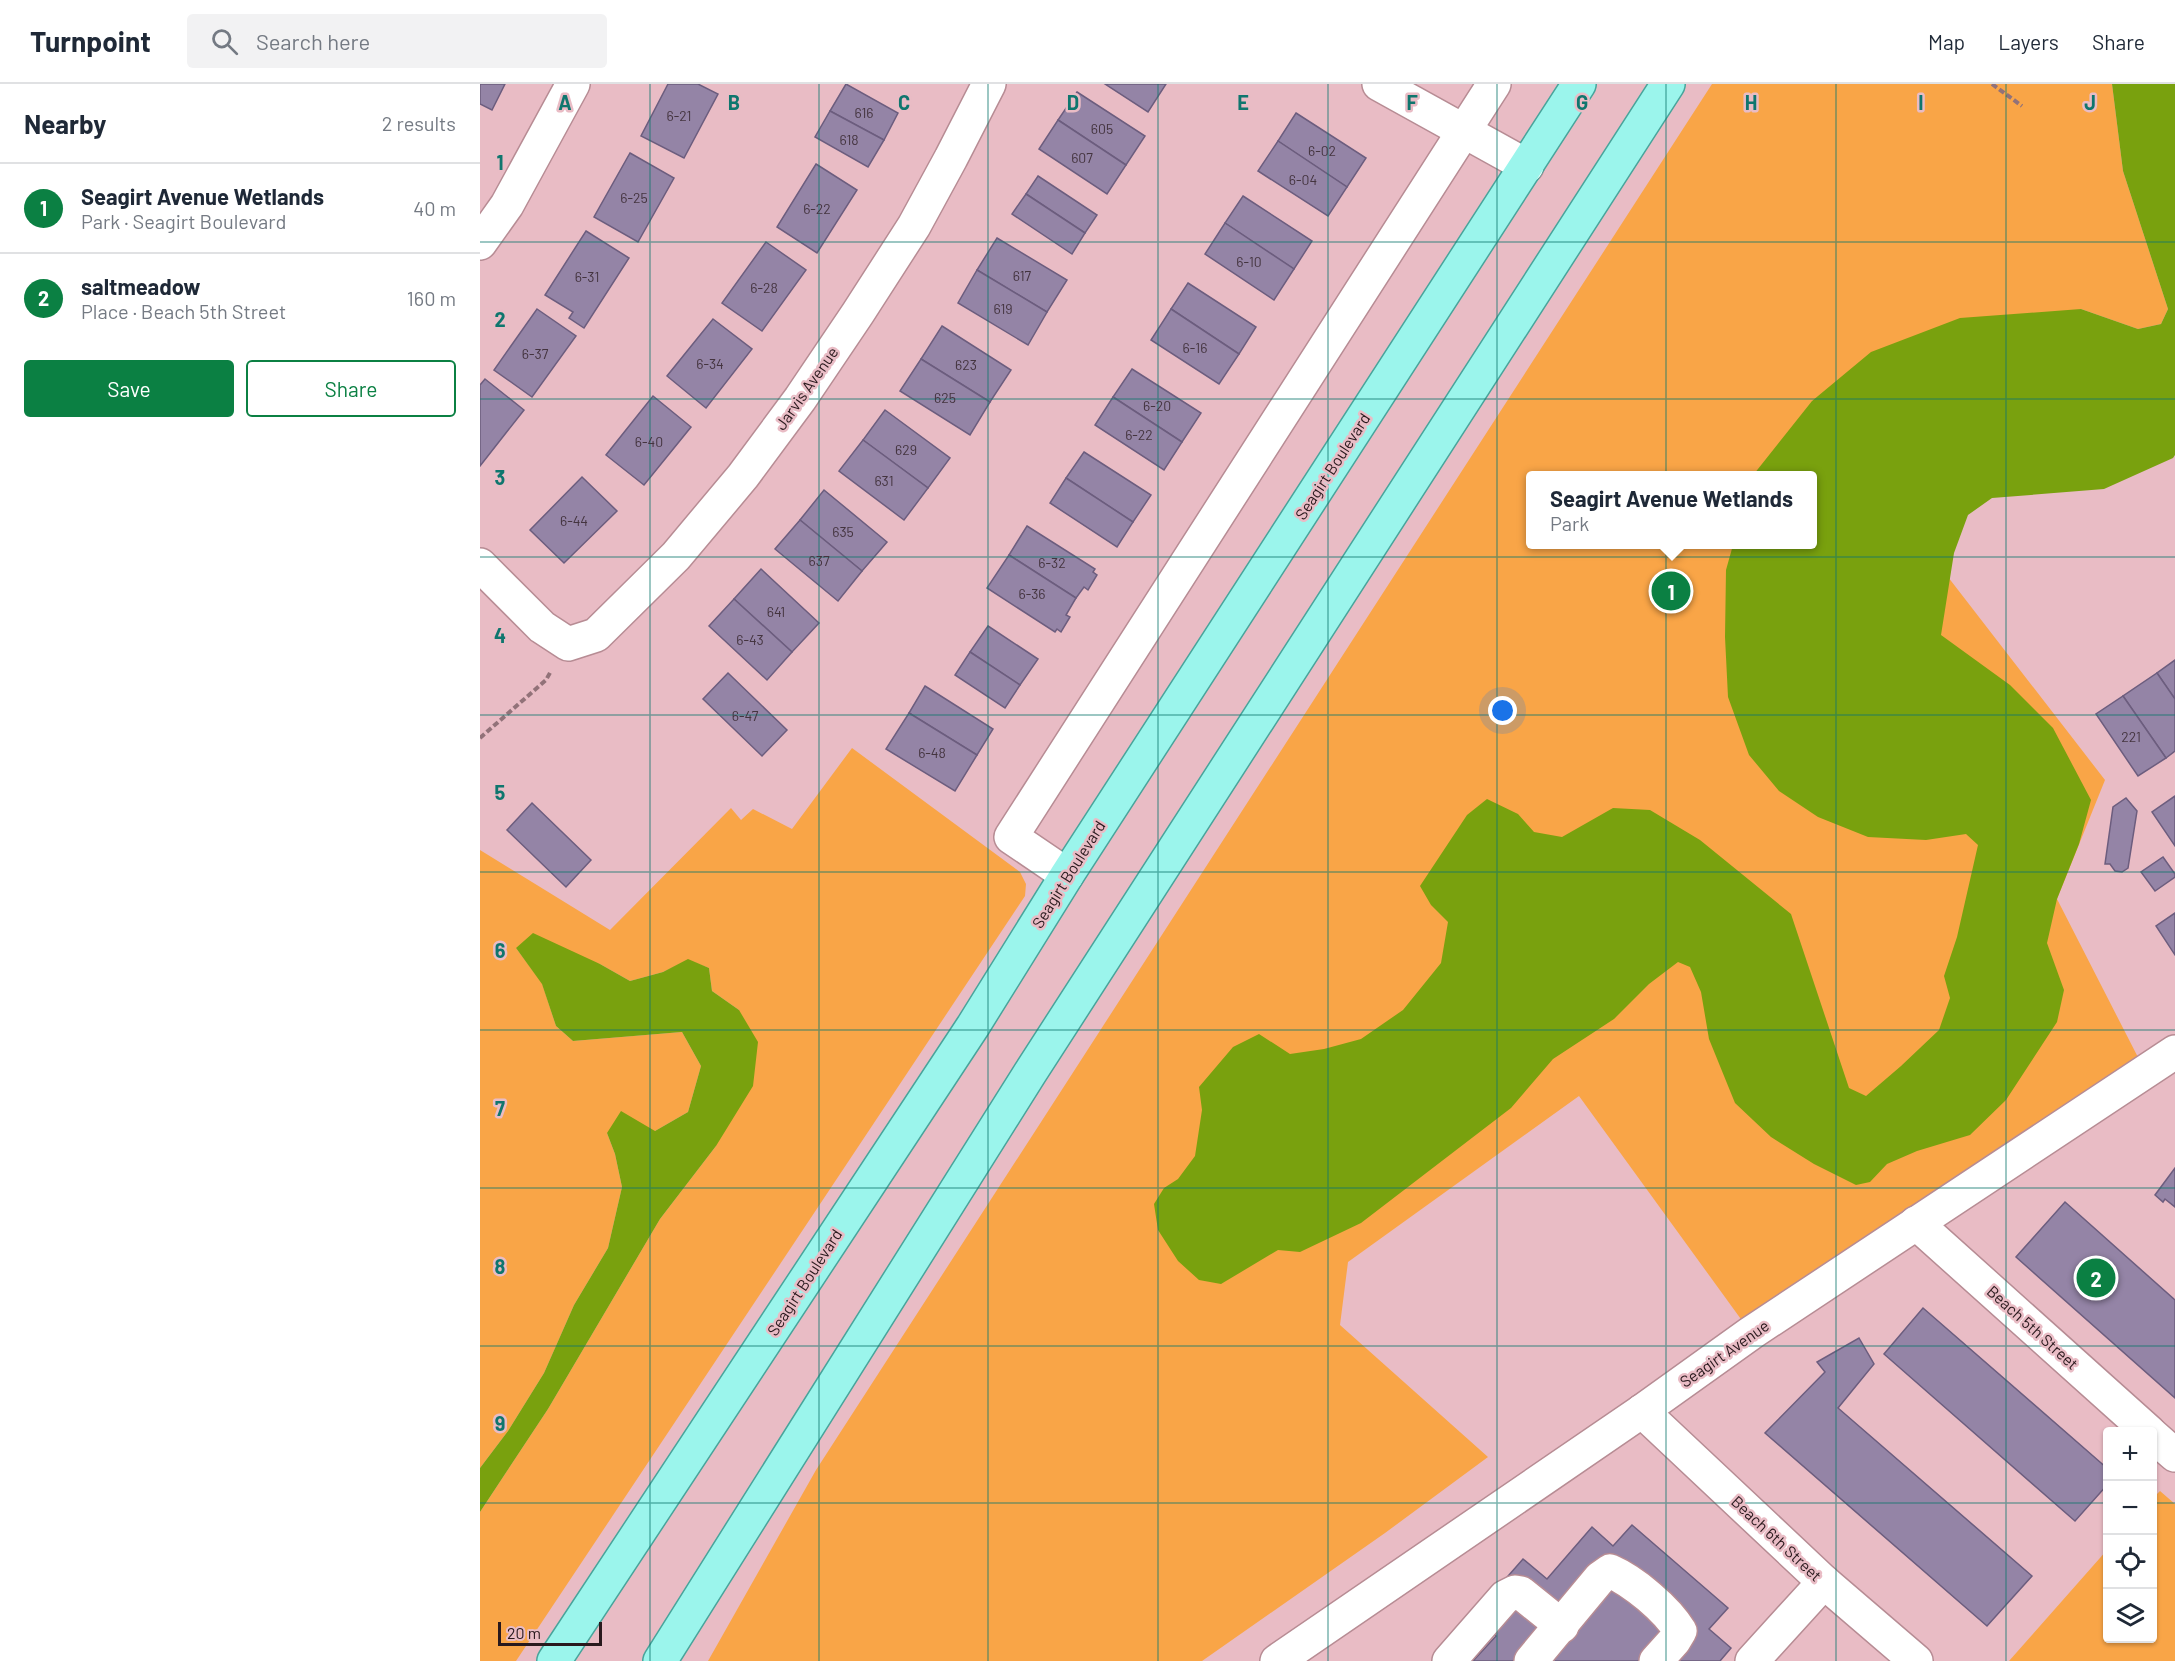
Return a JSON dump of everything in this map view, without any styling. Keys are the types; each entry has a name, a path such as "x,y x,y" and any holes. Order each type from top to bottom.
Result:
{"main road":[{"name":"Seagirt Boulevard","path":"554,1661 967,1036 1066,874 1579,84"},
{"path":"660,1661 1030,1073 1668,84"}],"street":[{"path":"480,243 507,205 573,84"},
{"name":"Jarvis Avenue","path":"568,644 596,635 676,556 743,476 845,332 914,226 988,84"},
{"path":"1379,84 1527,166"},
{"path":"1066,874 1011,837 1462,130 1494,84"},
{"path":"480,565 542,627 568,644"},
{"name":"Seagirt Avenue","path":"1287,1659 1751,1333 2175,1052"},
{"name":"Beach 5th Street","path":"1916,1223 2145,1427"},
{"name":"Beach 6th Street","path":"1642,1411 1824,1582 1916,1661"},
{"path":"2157,1439 2175,1455"},
{"path":"1531,1661 1600,1578 1610,1571 1625,1577 1674,1620 1680,1631 1656,1661"},
{"path":"1752,1661 1824,1582"},
{"path":"1449,1661 1504,1597 1515,1592 1521,1593 1562,1626"}],"path":[{"path":"1992,84 2022,106"},
{"path":"480,738 546,680 568,644"}],"shaded area":[{"path":"1712,84 2112,84 2123,171 2168,309 2161,324 2138,329 2081,309 1812,401 2105,780 2057,899 2145,1071 1751,1333 1579,1096 1348,1262 1340,1325 1488,1457 1385,1533 1202,1661 708,1661 816,1470"},
{"path":"2112,84 2175,84 2175,455 2173,458 2104,489 1992,498 1968,515 1954,553 1941,635 2010,685 2053,728 2091,800 2079,844 2057,899 2047,943 2064,990 2057,1022 2006,1100 1970,1135 1917,1151 1887,1164 1870,1182 1856,1185 1814,1164 1771,1137 1735,1103 1709,1039 1701,992 1690,967 1678,962 1649,984 1614,1019 1553,1059 1511,1108 1361,1223 1300,1252 1278,1250 1221,1284 1199,1280 1178,1261 1158,1230 1154,1204 1164,1188 1178,1179 1195,1156 1202,1110 1199,1087 1233,1047 1259,1034 1290,1054 1324,1049 1361,1039 1403,1010 1441,963 1448,922 1431,905 1420,886 1467,815 1487,799 1518,814 1534,832 1562,837 1613,808 1650,810 1700,840 1791,914 1849,1088 1866,1096 1939,1030 1950,998 1944,976 1957,937 1978,845 1966,834 1926,840 1868,837 1818,817 1779,791 1749,755 1728,697 1725,637 1726,570 1732,549 1817,549 1817,471 1756,471 1812,401 1871,352 1960,318 2081,309 2138,329 2161,324 2168,309 2123,171"},
{"path":"852,748 1020,872 1026,884 1025,896 516,1661 480,1661 480,1512 548,1409 660,1219 716,1146 739,1010 712,991 709,968 688,960 663,972 630,981 600,964 516,948 542,983 556,1026 573,1041 682,1032 701,1066 688,1112 655,1131 607,1133 615,1154 622,1187 608,1248 574,1305 544,1373 508,1431 480,1468 480,850 610,930 731,808 741,820 753,809 792,829"},
{"path":"533,933 600,964 630,981 663,972 688,959 709,968 712,991 739,1010 758,1042 753,1086 716,1146 660,1219 548,1409 480,1512 480,1468 508,1431 544,1373 574,1305 608,1248 622,1187 615,1154 607,1133 621,1111 655,1131 688,1112 701,1066 682,1032 573,1041 556,1026 542,984 516,948"},
{"path":"2160,1491 2175,1504 2175,1661 2009,1661 2103,1555 2103,1643 2157,1643 2157,1494"}],"building":[{"path":"480,84 505,84 492,110 480,104"},
{"path":"668,84 698,84 718,94 684,158 641,136"},
{"path":"846,84 898,113 884,140 830,111"},
{"path":"1105,84 1166,84 1148,112"},
{"path":"1077,92 1145,136 1126,165 1058,120"},
{"path":"830,111 884,140 868,167 815,137"},
{"path":"1296,113 1366,158 1347,187 1278,141"},
{"path":"1058,120 1126,165 1107,194 1039,149"},
{"path":"1278,141 1347,187 1328,216 1258,171"},
{"path":"630,153 674,178 638,242 594,217"},
{"path":"816,164 857,190 817,253 777,227"},
{"path":"1038,176 1097,215 1085,233 1026,194"},
{"path":"1026,194 1085,233 1072,254 1012,214"},
{"path":"1243,196 1312,241 1294,269 1225,223"},
{"path":"1225,223 1294,269 1274,300 1205,254"},
{"path":"586,231 629,258 584,328 569,318 573,312 545,295"},
{"path":"997,238 1067,280 1047,312 977,270"},
{"path":"766,242 806,270 762,331 722,303"},
{"path":"977,270 1047,312 1028,345 958,303"},
{"path":"1188,283 1256,327 1239,354 1171,309"},
{"path":"537,309 576,336 532,397 494,370"},
{"path":"1171,309 1239,354 1219,384 1151,340"},
{"path":"713,319 752,349 706,408 667,376"},
{"path":"942,326 1011,370 990,402 921,359"},
{"path":"921,359 990,402 970,435 900,391"},
{"path":"1132,369 1201,413 1182,442 1113,397"},
{"path":"485,379 524,410 480,466 480,385"},
{"path":"653,396 691,427 644,485 606,455"},
{"path":"1113,397 1182,442 1164,470 1095,425"},
{"path":"885,410 950,458 928,488 863,440"},
{"path":"863,440 928,488 904,520 839,471"},
{"path":"1084,452 1151,495 1133,522 1066,478"},
{"path":"582,477 617,511 564,563 530,530"},
{"path":"1066,478 1133,522 1117,547 1050,503"},
{"path":"824,490 887,542 862,571 800,520"},
{"path":"800,520 862,571 838,601 775,549"},
{"path":"1027,526 1095,569 1093,572 1097,575 1088,590 1084,587 1076,598 1009,555"},
{"path":"1009,555 1076,598 1066,615 1070,617 1061,632 1057,629 1055,632 987,588"},
{"path":"761,569 819,623 792,652 734,599"},
{"path":"734,599 792,652 767,680 709,626"},
{"path":"988,626 1038,659 1020,685 970,652"},
{"path":"970,652 1020,685 1005,708 955,675"},
{"path":"2175,660 2175,699 2157,673"},
{"path":"728,673 787,730 762,756 703,699"},
{"path":"2157,673 2175,699 2175,751 2166,758 2123,696"},
{"path":"925,686 993,729 977,755 909,713"},
{"path":"2123,696 2166,758 2138,776 2096,714"},
{"path":"909,713 977,755 955,791 886,749"},
{"path":"2175,796 2175,846 2152,812"},
{"path":"2126,798 2137,811 2128,868 2122,872 2115,871 2110,864 2105,864 2113,807"},
{"path":"532,803 591,860 566,887 507,830"},
{"path":"2163,857 2175,877 2155,891 2141,872"},
{"path":"2175,913 2175,955 2156,926"},
{"path":"2175,1168 2175,1207 2165,1199 2163,1202 2155,1195"},
{"path":"2065,1202 2175,1300 2175,1398 2016,1257"},
{"path":"1923,1308 2103,1465 2103,1490 2075,1521 1884,1354"},
{"path":"1859,1338 1874,1364 1838,1408 2032,1576 1987,1626 1765,1433 1825,1372 1817,1362"},
{"path":"1632,1525 1728,1608 1709,1629 1731,1648 1720,1661 1473,1661 1496,1636 1473,1616 1523,1559 1547,1579 1592,1527 1613,1546"}],"place":[{"name":"Seagirt Avenue Wetlands","path":"1671,591"},
{"name":"saltmeadow","path":"2096,1278"}]}
